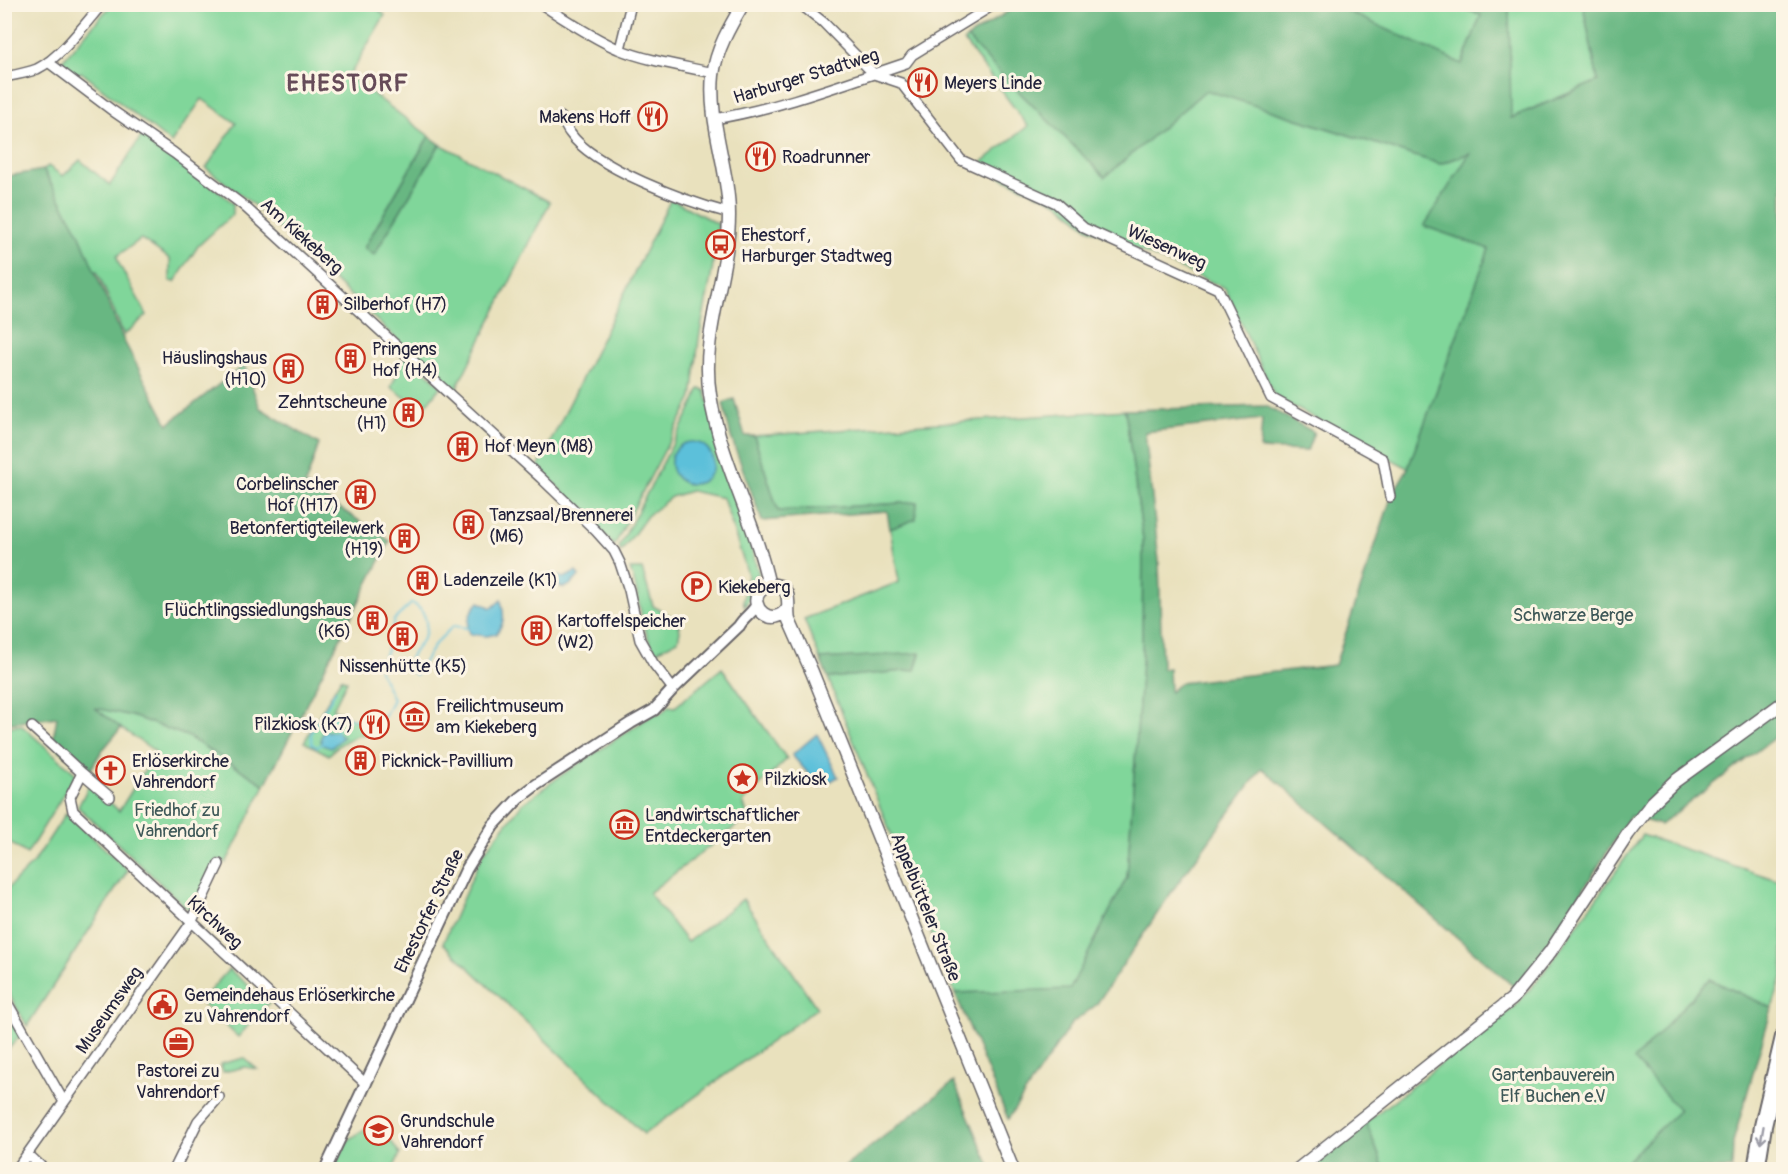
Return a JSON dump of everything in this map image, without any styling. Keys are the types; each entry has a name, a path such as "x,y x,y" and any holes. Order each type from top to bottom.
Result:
{"highway":[{"path":"1756,1170 1763,1126 1784,1037"}],"main road":[{"path":"743,4 724,40 712,88 714,119 727,186 729,213 727,247 710,334 708,371 709,391 723,450 755,536 769,586"},
{"path":"769,586 778,586 789,600 788,607 781,615 769,616 760,610 757,604 759,592 769,586"},
{"name":"Appelbütteler Straße","path":"788,607 788,618 1013,1170"},
{"name":"Appelbütteler Straße","path":"769,616 783,624 806,658"},
{"path":"1297,1170 1494,1014 1516,994 1551,951 1636,822 1660,794 1784,702"}],"street":[{"path":"4,77 36,69 48,62 102,4"},
{"path":"541,4 598,40 620,50 714,73"},
{"path":"620,50 632,4"},
{"path":"800,4 822,22 874,74"},
{"name":"Harburger Stadtweg","path":"714,119 750,113 906,63 912,55 995,4"},
{"name":"Am Kiekeberg","path":"48,62 244,206 596,531 614,551 620,563 629,590 640,640 653,663 673,689"},
{"name":"Wiesenweg","path":"874,74 901,83 961,160 1056,203 1084,228 1218,289 1270,398 1383,459 1390,497"},
{"path":"561,117 570,134 580,143 622,171 649,184 729,213"},
{"name":"Ehestorfer Straße","path":"325,1170 466,870 493,826 512,805 536,785 654,710 739,626 757,604"},
{"name":"Ehestorfer Straße","path":"739,626 756,618 769,616"},
{"path":"32,727 110,797"},
{"name":"Kirchweg","path":"82,773 70,797 73,811 366,1084"},
{"name":"Museumsweg","path":"16,1170 191,923 219,864"},
{"path":"4,998 64,1102"},
{"path":"174,1170 198,1121 219,1097"},
{"path":"28,1154 45,1170"}],"green space":[{"path":"371,4 385,15 349,76 429,136 364,248 374,255 440,144 550,202 454,393 255,206 206,168 236,123 202,99 171,143 81,72 76,76 61,62 111,5"},
{"name":"Schwarze Berge","path":"1332,4 1462,64 1481,15 1454,5 1509,5 1511,118 1598,81 1583,5 1783,5 1783,731 1660,825 1630,816 1519,991 1262,768 1175,887 1096,1005 1071,1024 1008,1119 955,993 1070,989 1127,877 1142,661 1143,539 1125,410 1266,406 1314,432 1307,451 1260,449 1262,419 1145,432 1159,561 1162,669 1169,668 1170,692 1180,683 1335,665 1392,495 1408,468 1489,249 1424,226 1470,153 1440,164 1206,90 1105,177 967,38 1018,5"},
{"path":"1332,5 1454,5 1481,15 1462,64"},
{"path":"1509,5 1583,5 1598,81 1510,118"},
{"path":"967,38 1105,177 1206,90 1440,164 1471,153 1489,249 1408,468 1275,397 1225,288 1088,228 1060,204 977,166 1028,126 964,41"},
{"path":"142,135 233,203 233,214 198,246 175,282 170,281 170,259 141,239 117,256 118,262 147,315 124,335 79,233 44,170 48,166 63,176 80,160 110,185"},
{"path":"429,136 440,144 374,255 364,248"},
{"path":"43,170 78,231 124,341 168,424 244,365 260,408 319,444 305,485 390,541 265,785 187,736 132,716 95,708 121,728 101,752 88,774 52,744 57,717 5,724 5,203 8,176"},
{"path":"671,199 718,224 712,272 699,338 692,398 614,546 538,467"},
{"path":"406,353 441,386 422,410 391,387"},
{"path":"699,389 705,390 759,574 754,576 751,595 745,607 743,601 748,575 723,498 691,491 671,497 647,516 621,552 619,547 695,401"},
{"path":"734,399 745,436 754,436 778,511 917,502 916,519 890,529 887,511 762,521 731,437 723,403"},
{"path":"1125,410 1143,539 1142,661 1127,877 1070,990 955,993 828,678 915,670 920,654 820,659 804,619 899,582 890,529 915,519 917,502 778,511 754,436"},
{"path":"630,569 642,569 653,606 678,620 680,631 678,640 655,652 646,632"},
{"path":"920,653 915,670 828,678 820,659"},
{"path":"722,668 787,759 743,802 748,817 649,893 687,942 743,899 817,1008 644,1134 443,943 482,855 522,804 654,714 660,714 669,706 675,707"},
{"path":"341,678 347,681 333,709 357,721 369,722 381,717 379,720 383,730 367,733 340,744 329,755 304,742"},
{"name":"Friedhof zu Vahrendorf","path":"94,707 132,716 187,736 265,785 226,863 218,859 191,912 78,807 90,783 119,811 156,752"},
{"path":"21,725 76,774 27,854 4,839 5,727"},
{"path":"66,813 128,870 27,1026 5,987 5,891 34,862"},
{"name":"Gartenbauverein Elf Buchen e.V","path":"1642,835 1783,882 1783,975 1772,1008 1709,979 1635,1060 1679,1110 1619,1169 1384,1169 1366,1122 1514,1007 1538,980"},
{"path":"229,969 269,1003 238,1037 200,1002"},
{"path":"1709,979 1772,1008 1733,1142 1732,1169 1619,1169 1679,1110 1634,1060"},
{"path":"5,1007 20,1036 4,1053"},
{"path":"244,1058 257,1069 245,1067 223,1072 220,1064"},
{"path":"954,1082 991,1169 842,1169"},
{"path":"1366,1122 1384,1169 1306,1170"},
{"path":"373,1124 391,1141 400,1154 393,1169 333,1169 347,1141"}],"water":[{"path":"692,442 707,448 713,463 707,478 692,484 677,478 671,463 677,448"},
{"path":"576,572 579,576 563,588 547,575 553,574 564,578"},
{"path":"501,600 503,618 496,634 487,636 469,634 470,617 479,602 492,608"},
{"path":"325,731 337,732 343,737 331,748 322,745 321,738"},
{"path":"817,734 838,777 820,787 792,755"}],"waterway":[{"path":"384,717 393,699 379,669 388,647 394,620 412,603 424,615 426,621 424,636 411,657 408,669 416,675 435,644 453,626 468,628"},
{"path":"324,743 317,747 312,744 311,733 336,690"},
{"path":"335,733 337,732 334,722 335,712 365,723 381,722"}],"place":[{"name":"Meyers Linde","path":"923,83"},
{"name":"Makens Hoff","path":"652,117"},
{"name":"Roadrunner","path":"761,157"},
{"name":"Ehestorf, Harburger Stadtweg","path":"720,245"},
{"name":"Silberhof (H7)","path":"322,304"},
{"name":"Pringens Hof (H4)","path":"351,359"},
{"name":"Häuslingshaus (H10)","path":"288,368"},
{"name":"Zehntscheune (H1)","path":"408,412"},
{"name":"Hof Meyn (M8)","path":"463,446"},
{"name":"Corbelinscher Hof (H17)","path":"360,494"},
{"name":"Tanzsaal/Brennerei (M6)","path":"468,525"},
{"name":"Betonfertigteilewerk (H19)","path":"405,538"},
{"name":"Ladenzeile (K1)","path":"422,580"},
{"name":"Kiekeberg","path":"697,587"},
{"name":"Flüchtlingssiedlungshaus (K6)","path":"372,620"},
{"name":"Kartoffelspeicher (W2)","path":"536,631"},
{"name":"Nissenhütte (K5)","path":"403,637"},
{"name":"Freilichtmuseum am Kiekeberg","path":"415,716"},
{"name":"Pilzkiosk (K7)","path":"374,724"},
{"name":"Picknick-Pavillium","path":"360,761"},
{"name":"Erlöserkirche Vahrendorf","path":"111,771"},
{"name":"Pilzkiosk","path":"743,779"},
{"name":"Landwirtschaftlicher Entdeckergarten","path":"624,825"},
{"name":"Gemeindehaus Erlöserkirche zu Vahrendorf","path":"163,1005"},
{"name":"Pastorei zu Vahrendorf","path":"178,1042"},
{"name":"Grundschule Vahrendorf","path":"379,1131"}],"district":[{"name":"EHESTORF","path":"348,83"}]}
